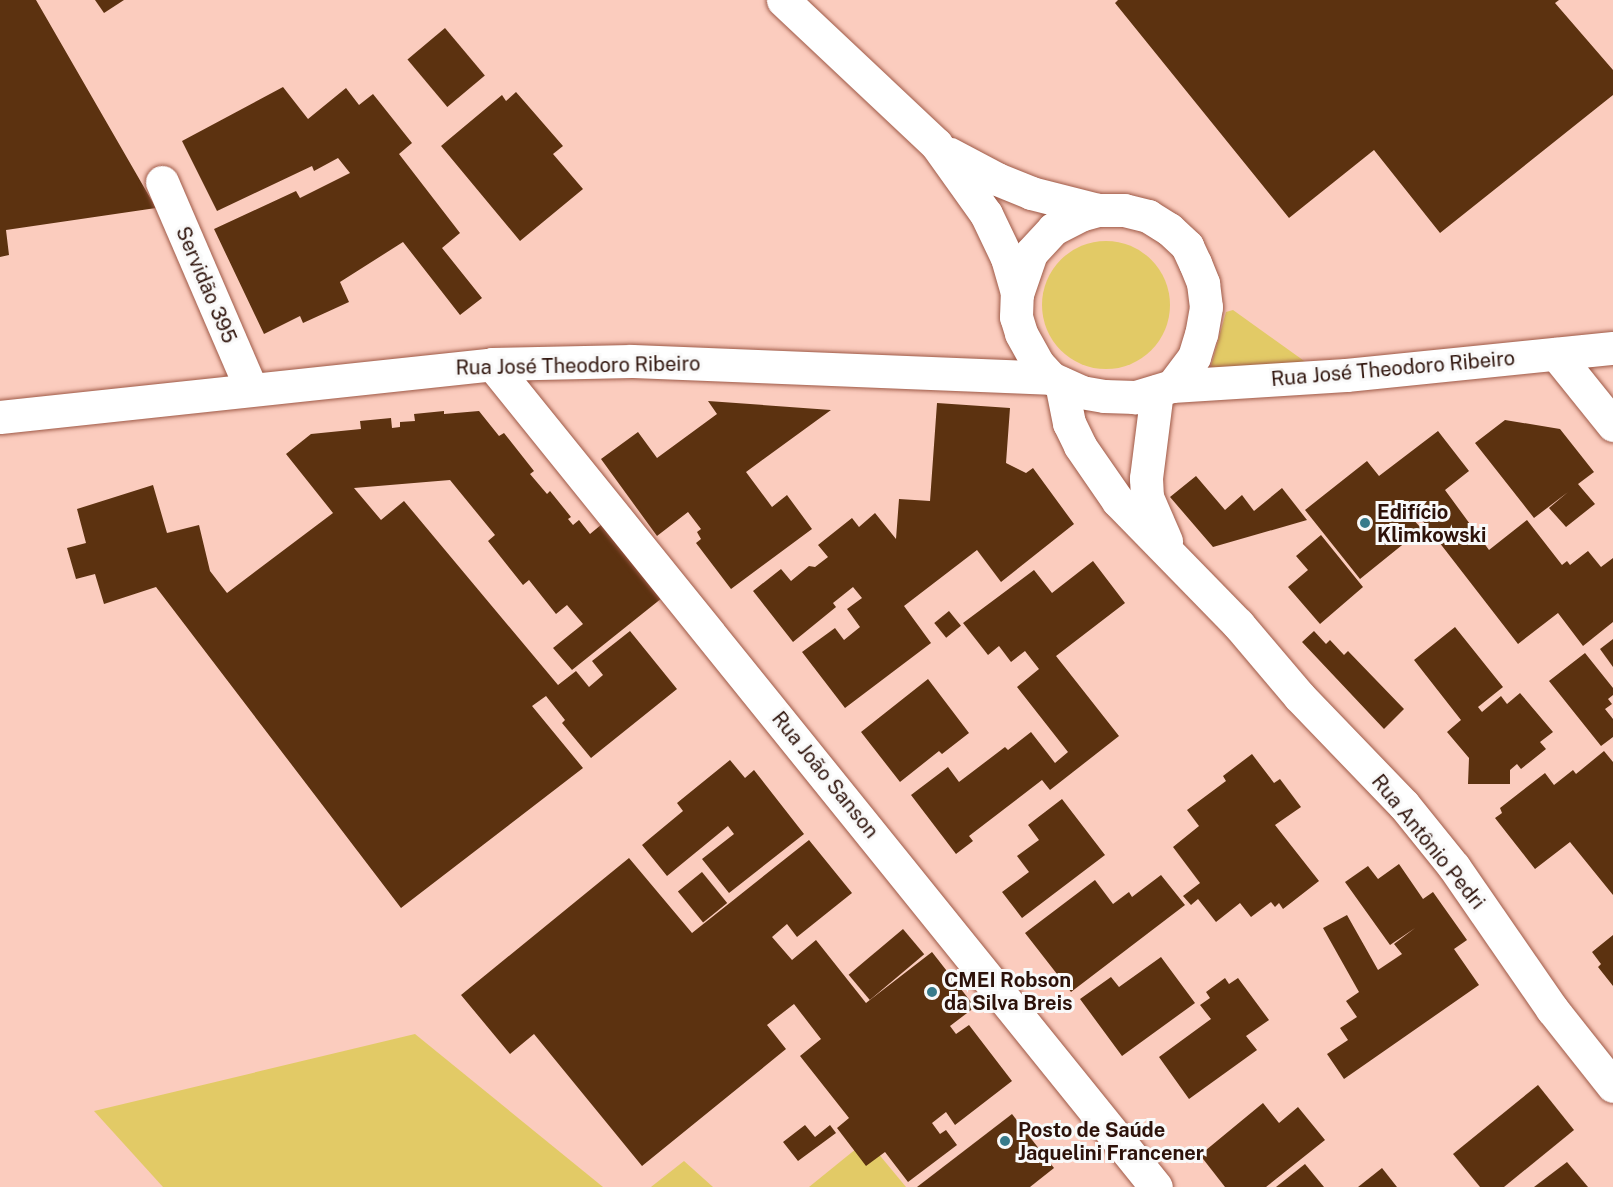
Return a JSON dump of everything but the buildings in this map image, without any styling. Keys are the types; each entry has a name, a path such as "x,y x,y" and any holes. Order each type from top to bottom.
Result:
{"main road":[{"path":"783,0 936,144 987,214 1007,258 1017,294"},
{"path":"936,144 997,180 1031,193 1098,210 1124,210 1148,216 1169,229 1187,246 1203,283 1206,307 1194,357 1164,388 1135,396 1104,396 1082,392 1056,380 1033,356 1021,333 1016,317 1017,294 1031,253 1053,229 1083,214 1098,210"},
{"name":"Servidão 395","path":"162,182 251,389"},
{"name":"Rua José Theodoro Ribeiro","path":"1164,388 1335,376 1613,348"},
{"path":"1556,354 1613,425"},
{"name":"Rua José Theodoro Ribeiro","path":"0,417 492,364 630,361 1056,380"},
{"name":"Rua João Sanson","path":"492,364 1156,1187"},
{"name":"Rua Antônio Pedri","path":"1056,380 1069,423 1080,446 1118,501 1238,624 1299,696 1404,805 1454,867 1552,1010 1613,1086"},
{"name":"Rua Antônio Pedri","path":"1164,388 1147,457 1147,497 1176,561"}],"shaded area":[{"path":"1106,241 1131,246 1152,259 1165,280 1170,305 1165,330 1152,351 1131,364 1106,369 1081,364 1060,351 1047,330 1042,305 1047,280 1060,259 1081,246"},
{"path":"1233,310 1307,363 1218,377 1211,366 1226,312"},
{"path":"415,1034 603,1187 163,1187 94,1111"},
{"path":"867,1140 906,1187 809,1187"},
{"path":"684,1161 713,1187 651,1187"}],"place":[{"name":"Edifício Klimkowski","path":"1365,523"},
{"name":"CMEI Robson da Silva Breis","path":"932,992"},
{"name":"Posto de Saúde Jaquelini Francener","path":"1005,1141"}]}
